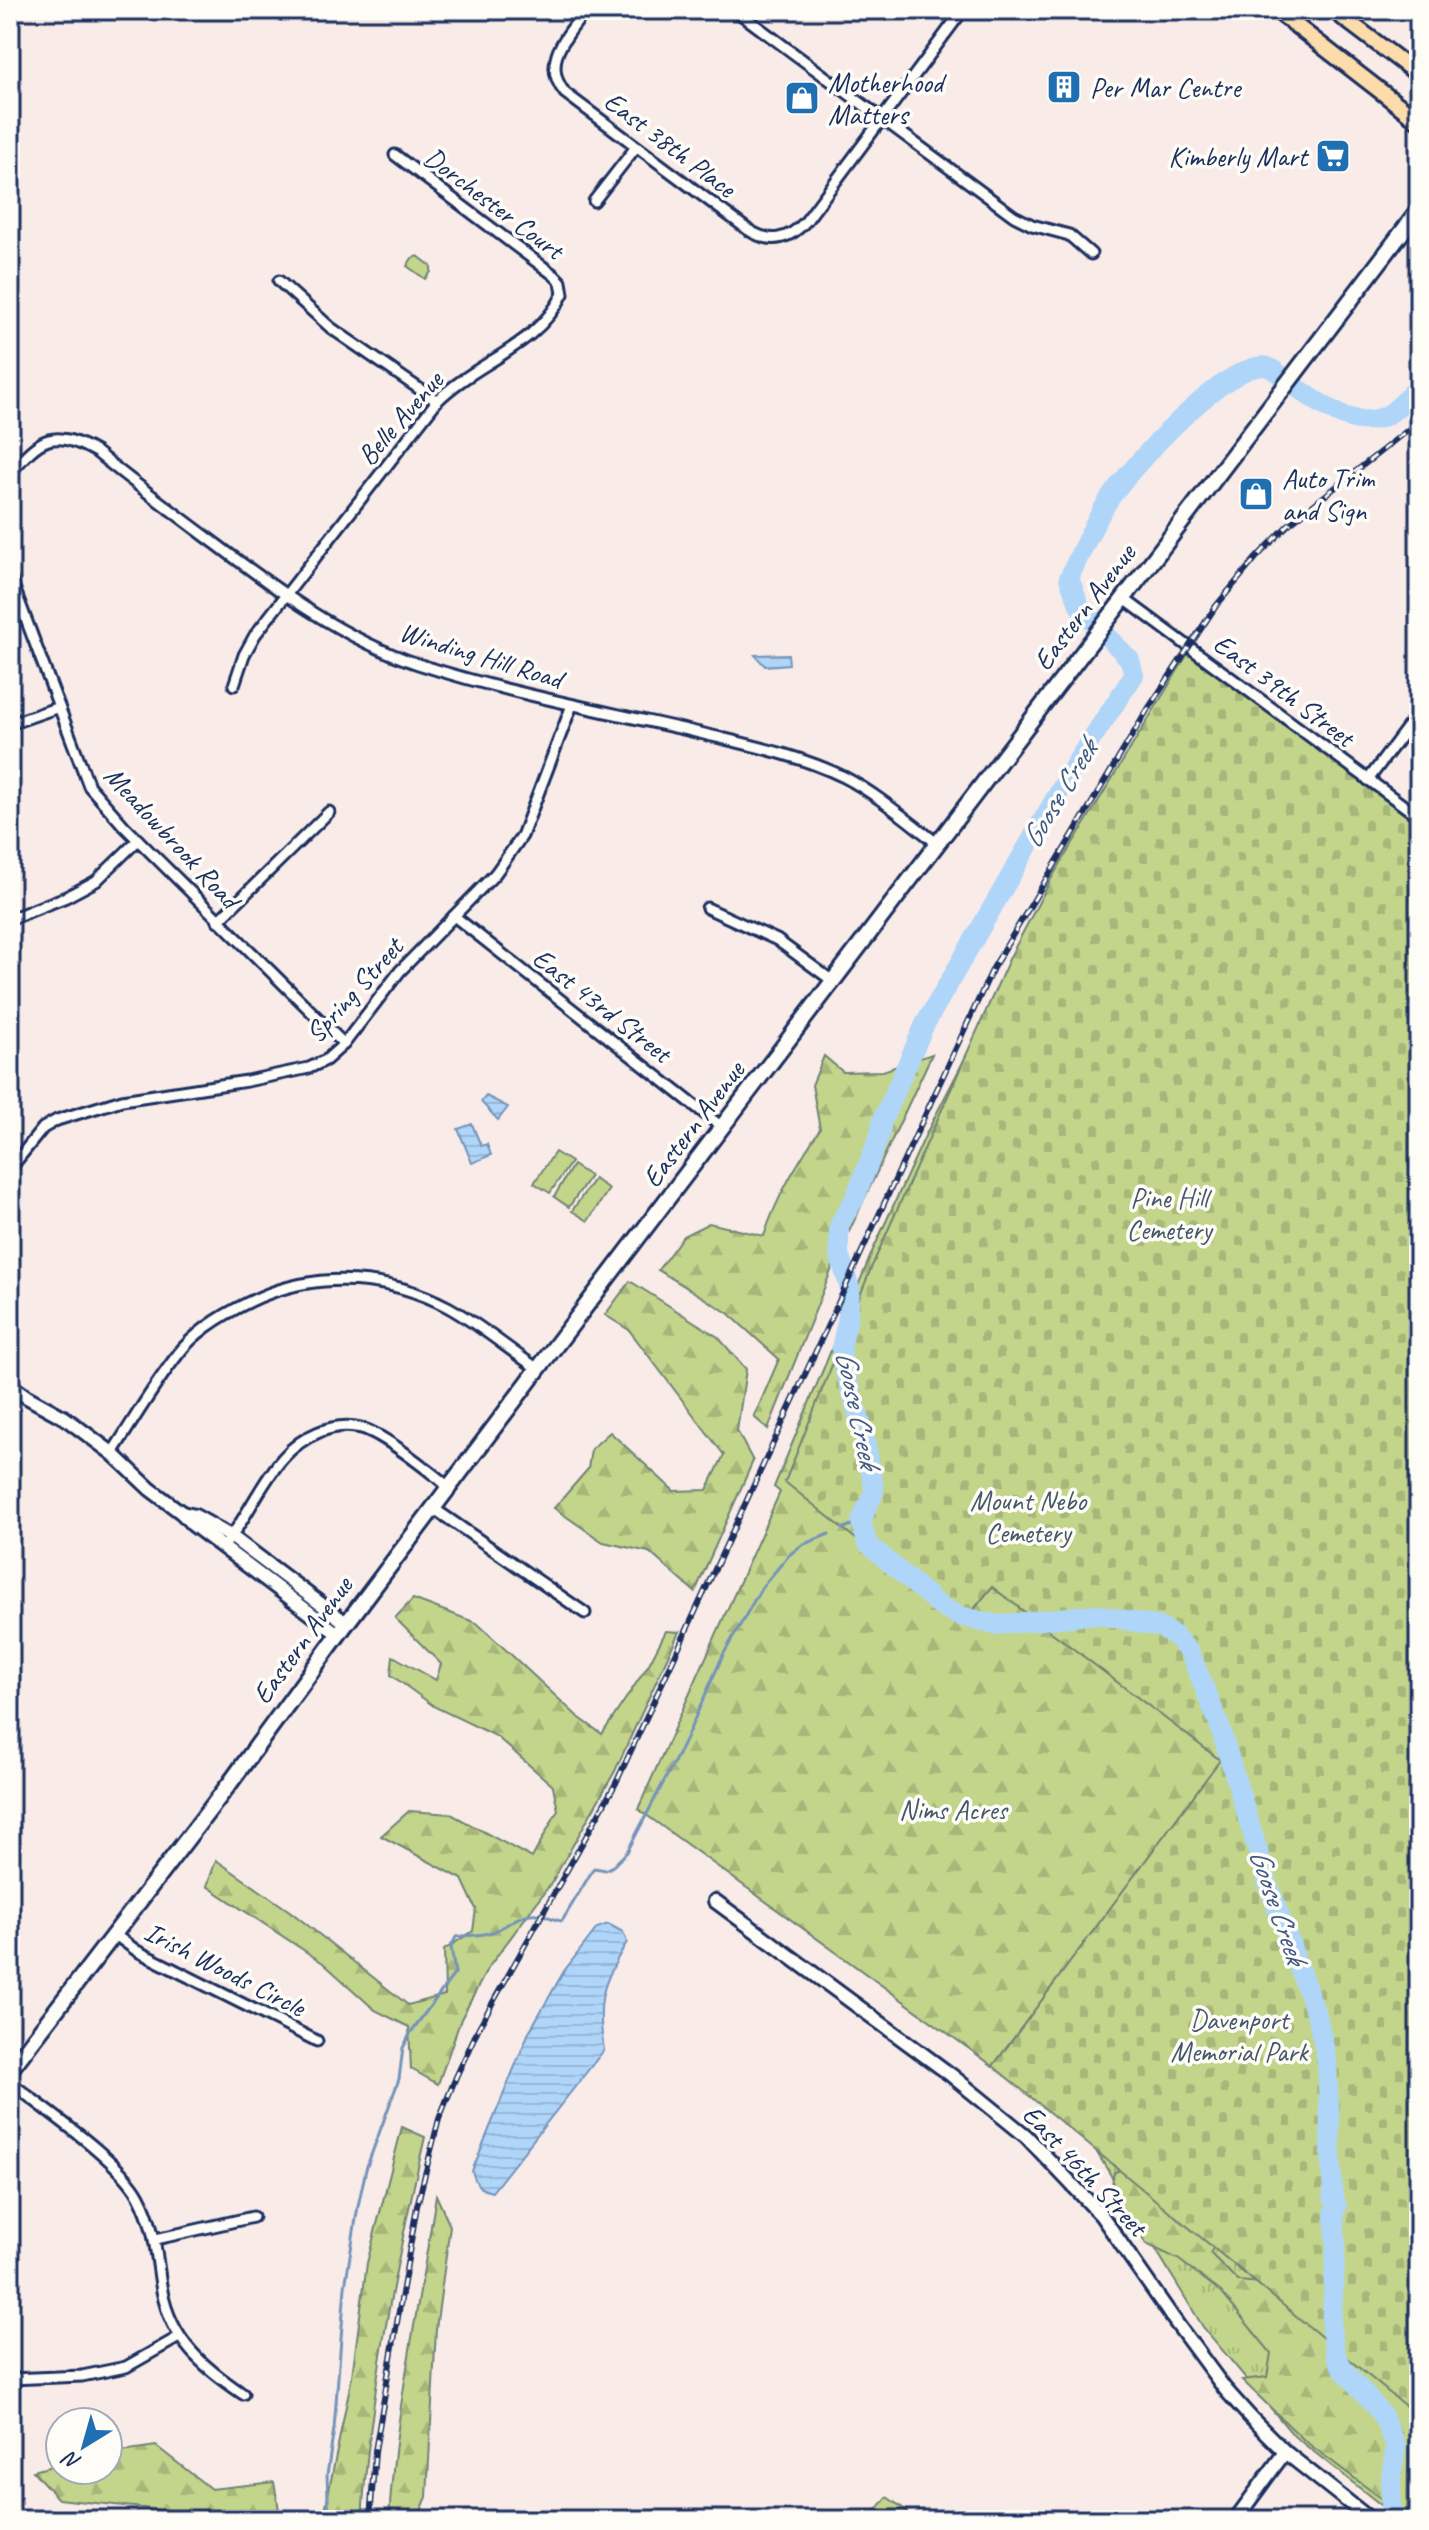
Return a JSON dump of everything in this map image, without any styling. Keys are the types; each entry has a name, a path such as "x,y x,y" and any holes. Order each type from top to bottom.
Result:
{"main road":[{"path":"1276,10 1419,121"},
{"path":"1333,10 1419,75"},
{"name":"Eastern Avenue","path":"10,2070 230,1783 342,1628 538,1369 1419,210"}],"street":[{"name":"East 38th Place","path":"586,10 561,43 554,59 555,76 565,93 755,235 774,240 784,238 806,221 882,120"},
{"path":"735,10 1014,216 1032,225 1069,235 1091,254"},
{"path":"882,120 963,10"},
{"path":"594,201 636,147"},
{"name":"Dorchester Court","path":"395,155 554,275 564,289"},
{"path":"279,281 331,328 437,401"},
{"name":"Belle Avenue","path":"234,685 244,655 285,594 437,401 457,383 528,336 555,307 564,289"},
{"name":"Winding Hill Road","path":"10,473 30,449 48,440 73,439 96,452 319,617 415,663 507,691 773,751 810,763 846,778 938,844"},
{"name":"Meadowbrook Road","path":"10,577 89,786 218,921 344,1044"},
{"name":"East 39th Street","path":"1123,598 1419,817"},
{"name":"Spring Street","path":"12,1163 43,1128 57,1120 122,1100 309,1068 326,1060 344,1044 400,971 495,874 522,836 572,705"},
{"path":"10,724 59,707"},
{"path":"1368,780 1419,712"},
{"path":"218,921 329,812"},
{"path":"10,919 66,897 96,881 138,840"},
{"path":"707,908 777,940 834,982"},
{"name":"East 43rd Street","path":"454,916 723,1128"},
{"path":"112,1453 184,1347 206,1327 251,1301 295,1285 343,1280 390,1283 450,1308 538,1369"},
{"path":"10,1385 65,1418 112,1453 192,1524 228,1542 342,1628"},
{"path":"228,1542 281,1459 298,1442 314,1433 336,1428 361,1428 393,1446 449,1487"},
{"path":"433,1508 585,1613"},
{"name":"East 46th Street","path":"715,1901 951,2075 1026,2136 1101,2215 1225,2389 1285,2452 1366,2516"},
{"name":"Irish Woods Circle","path":"114,1934 137,1951 317,2041"},
{"path":"10,2082 122,2172 139,2194 156,2239 162,2293 179,2337 209,2371 243,2394"},
{"path":"156,2239 253,2217"},
{"path":"10,2379 82,2376 126,2367 179,2337"},
{"path":"1235,2520 1285,2452"}],"green space":[{"path":"418,256 431,266 431,272 425,279 407,266 412,258"},
{"path":"1189,652 1419,825 1419,2520 1407,2520 1409,2409 993,2066 1220,1760 992,1587 962,1624 785,1482 872,1266 1010,957 1051,879"},
{"path":"995,1000 1419,2409 1410,2520 1305,2441 1242,2380 1267,2377 1271,2353 1221,2292 1178,2259 1146,2244 1111,2191 1114,2172 1149,2162 1230,2222 1210,2253 1238,2281 1286,2285 1202,1785 993,2066 638,1809 780,1492 774,1487 873,1250 926,1134"},
{"path":"932,1054 833,1266 768,1429 754,1417 779,1359 728,1313 658,1270 683,1236 709,1223 764,1236 788,1181 820,1129 812,1085 824,1056 843,1072 883,1071"},
{"path":"555,1152 571,1162 550,1193 534,1183"},
{"path":"573,1165 590,1176 569,1207 554,1197"},
{"path":"594,1179 609,1189 588,1221 572,1211"},
{"path":"630,1281 718,1337 746,1369 737,1431 753,1461 695,1592 649,1552 603,1542 554,1508 588,1469 591,1449 610,1432 674,1491 707,1490 724,1455 629,1330 605,1315"},
{"path":"413,1599 477,1623 577,1716 602,1734 649,1664 666,1631 679,1632 615,1771 552,1882 488,1968 461,2019 438,2084 411,2069 409,2027 375,2010 323,1963 207,1886 216,1860 291,1912 408,2005 445,1995 444,1950 473,1931 476,1909 462,1879 381,1836 409,1811 451,1814 532,1858 558,1810 553,1786 496,1736 435,1707 391,1675 393,1656 436,1680 441,1664 395,1618"},
{"path":"402,2127 425,2137 386,2327 371,2424 362,2520 323,2520 352,2376 367,2263"},
{"path":"1096,2151 1410,2409 1407,2520 1400,2520 1294,2436 1203,2327"},
{"path":"436,2195 450,2226 436,2329 427,2497 417,2520 389,2520 402,2397"},
{"path":"156,2446 211,2489 274,2482 279,2510 209,2515 58,2499 46,2486 124,2486 124,2451"},
{"path":"44,2468 44,2483 33,2471"},
{"path":"887,2497 907,2511 900,2520 869,2520"}],"water":[{"path":"788,654 789,664 765,666 755,655"},
{"path":"486,1096 508,1107 498,1120 481,1102"},
{"path":"472,1124 481,1146 487,1144 491,1155 472,1163 458,1129"},
{"path":"608,1924 623,1932 627,1942 603,1993 601,2018 604,2050 492,2192 484,2189 476,2183 472,2171 529,2032 564,1971 597,1928"}],"waterway":[{"name":"Goose Creek","path":"1396,2520 1391,2507 1391,2477 1396,2447 1382,2414 1343,2369 1336,2356 1331,2329 1336,2246 1334,2213 1337,2206 1333,2198 1327,2061 1318,2019 1269,1887 1218,1721 1190,1653 1175,1636 1160,1627 1096,1614 997,1625 960,1616 941,1607 867,1543 861,1521 874,1492 864,1433 845,1372 841,1348 850,1289 839,1254 839,1225 855,1198 880,1134 882,1121 925,1024 1077,761 1134,675 1130,660 1080,607 1069,578 1108,501 1181,419 1230,379 1251,368 1271,368 1325,407 1362,420 1375,420 1387,415 1419,386"},
{"path":"842,1529 861,1521"},
{"path":"329,2520 327,2475 334,2429 345,2287 366,2169 399,2079 403,2048 411,2032 455,1973 451,1947 456,1937 489,1933 530,1914 562,1921 594,1868 606,1870 627,1852 683,1745 723,1655 762,1587 789,1555 802,1545 829,1534"}],"railway":[{"path":"370,2520 375,2451 417,2206 439,2119 479,2027 616,1783 993,968 1148,709 1216,606 1288,525 1419,421"}],"place":[{"name":"Per Mar Centre","path":"1064,87"},
{"name":"Motherhood Matters","path":"802,98"},
{"name":"Kimberly Mart","path":"1333,156"},
{"name":"Auto Trim and Sign","path":"1256,494"}],"park label":[{"name":"Pine Hill Cemetery","path":"1169,1213"},
{"name":"Mount Nebo Cemetery","path":"1028,1516"},
{"name":"Nims Acres","path":"953,1809"},
{"name":"Davenport Memorial Park","path":"1239,2035"}]}
